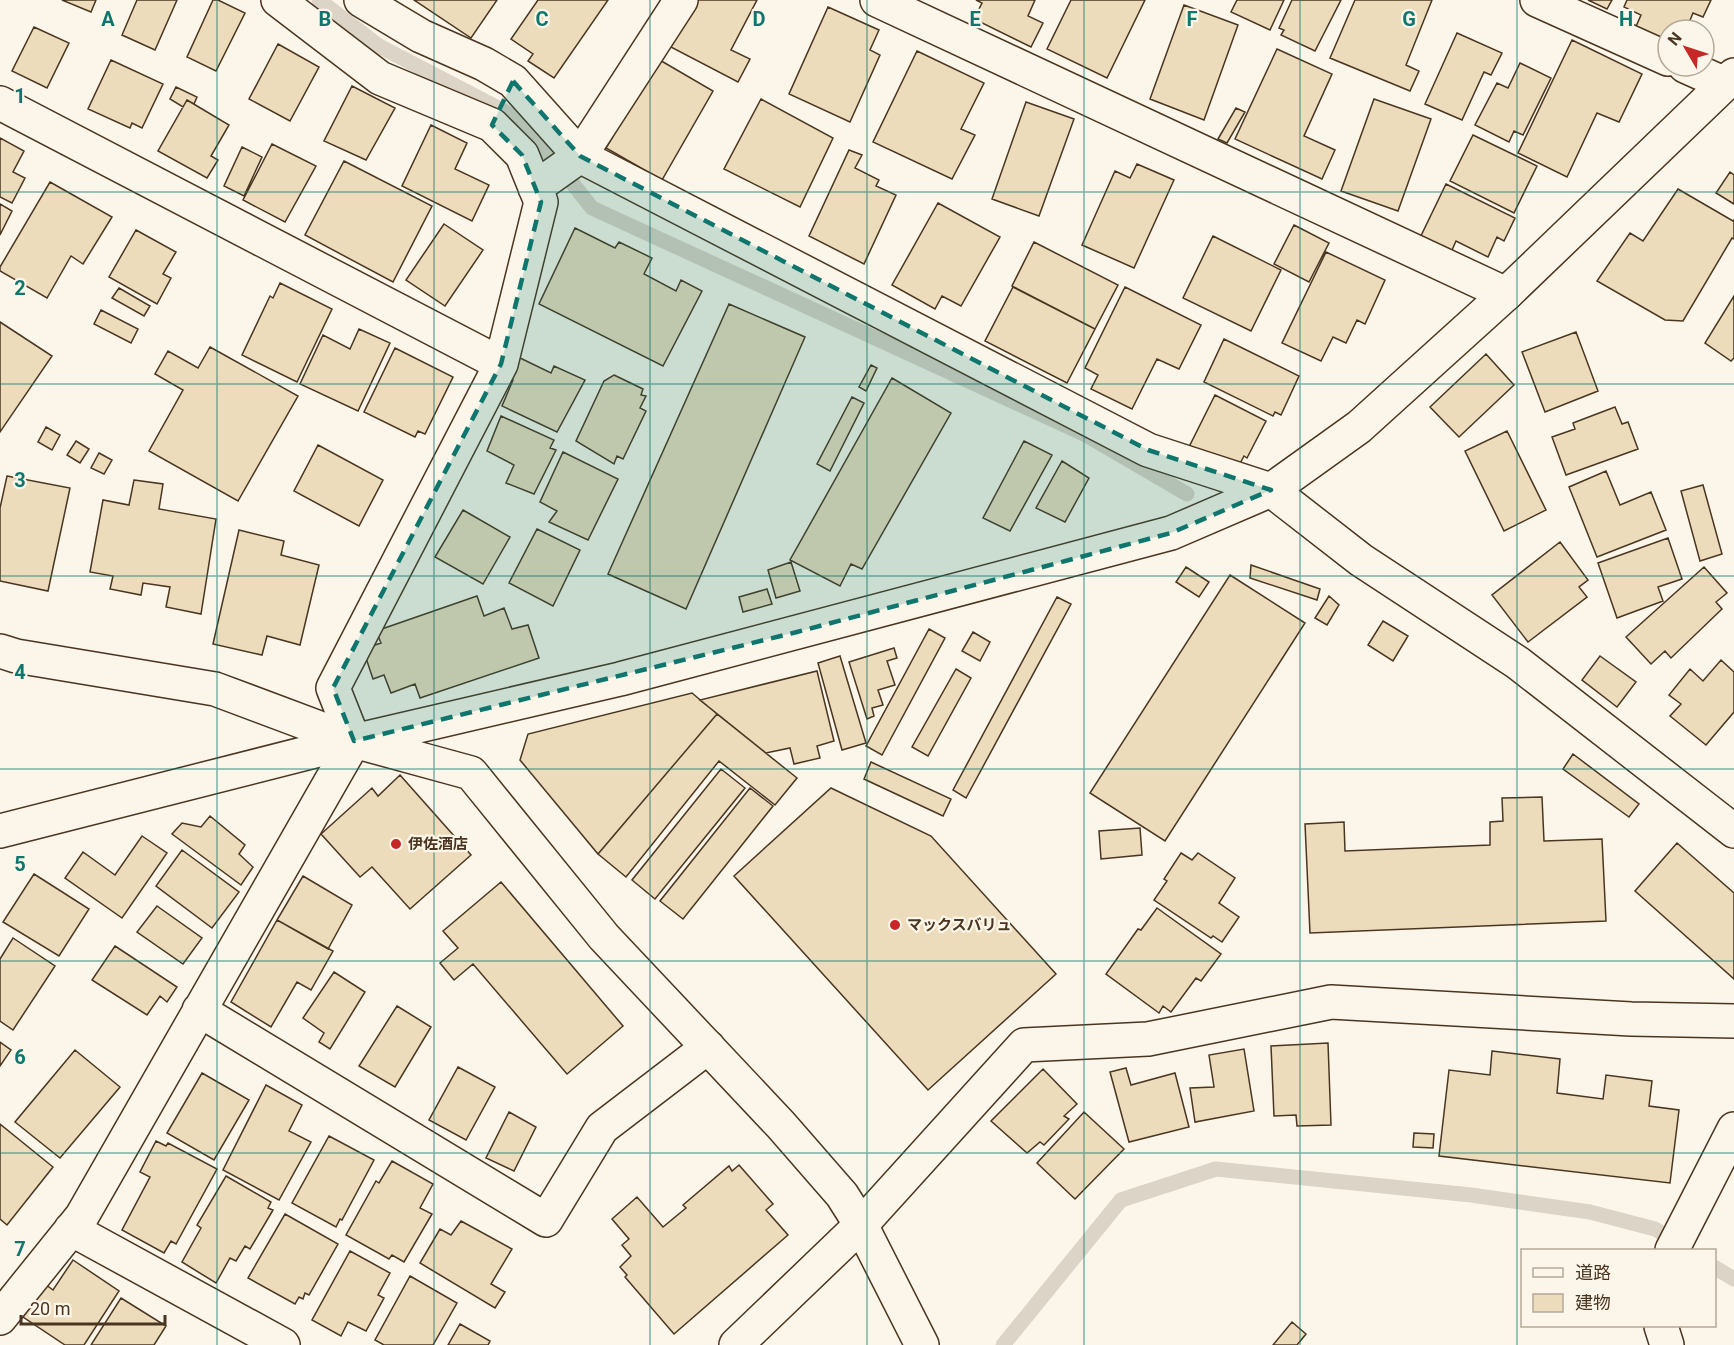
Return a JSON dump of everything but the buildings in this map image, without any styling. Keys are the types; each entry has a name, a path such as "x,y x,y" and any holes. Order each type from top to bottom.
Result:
{"street":[{"path":"278,0 380,78 492,125 522,155 541,202 501,364 333,688 354,741"},
{"path":"535,188 580,156 681,0"},
{"path":"877,0 1506,294"},
{"path":"1536,0 1656,53"},
{"path":"371,3 421,36 484,64 513,81 580,156 1148,450 1271,490 1361,560 1518,663 1734,831"},
{"path":"0,831 354,741 620,679 1171,533 1271,490 1359,427 1506,294 1730,80"},
{"path":"492,125 513,81"},
{"path":"0,103 501,364"},
{"path":"0,651 15,656 215,689 354,741 471,773 604,937 782,1125 842,1195 861,1225 922,1345"},
{"path":"0,1318 82,1216 354,741"},
{"path":"736,1345 861,1225 1024,1045 1148,1039 1331,1002 1631,1019 1734,1021"},
{"path":"199,1010 546,1220 602,1128 708,1047"},
{"path":"1673,1249 1734,1129"},
{"path":"71,1229 283,1345"},
{"path":"1661,1327 1667,1345"}],"highlighted area":[{"path":"513,81 580,156 1148,450 1271,490 1171,533 797,632 354,741 333,688 501,364 541,202 522,155 492,125"}],"waterway":[{"path":"319,0 379,46 523,121 592,208 1086,435 1187,494"},
{"path":"1003,1345 1121,1200 1216,1169 1471,1195 1590,1212 1655,1229 1679,1244"},
{"path":"1716,1268 1734,1279"}],"place":[{"name":"伊佐酒店","path":"396,844"},
{"name":"マックスバリュ","path":"895,925"}]}
